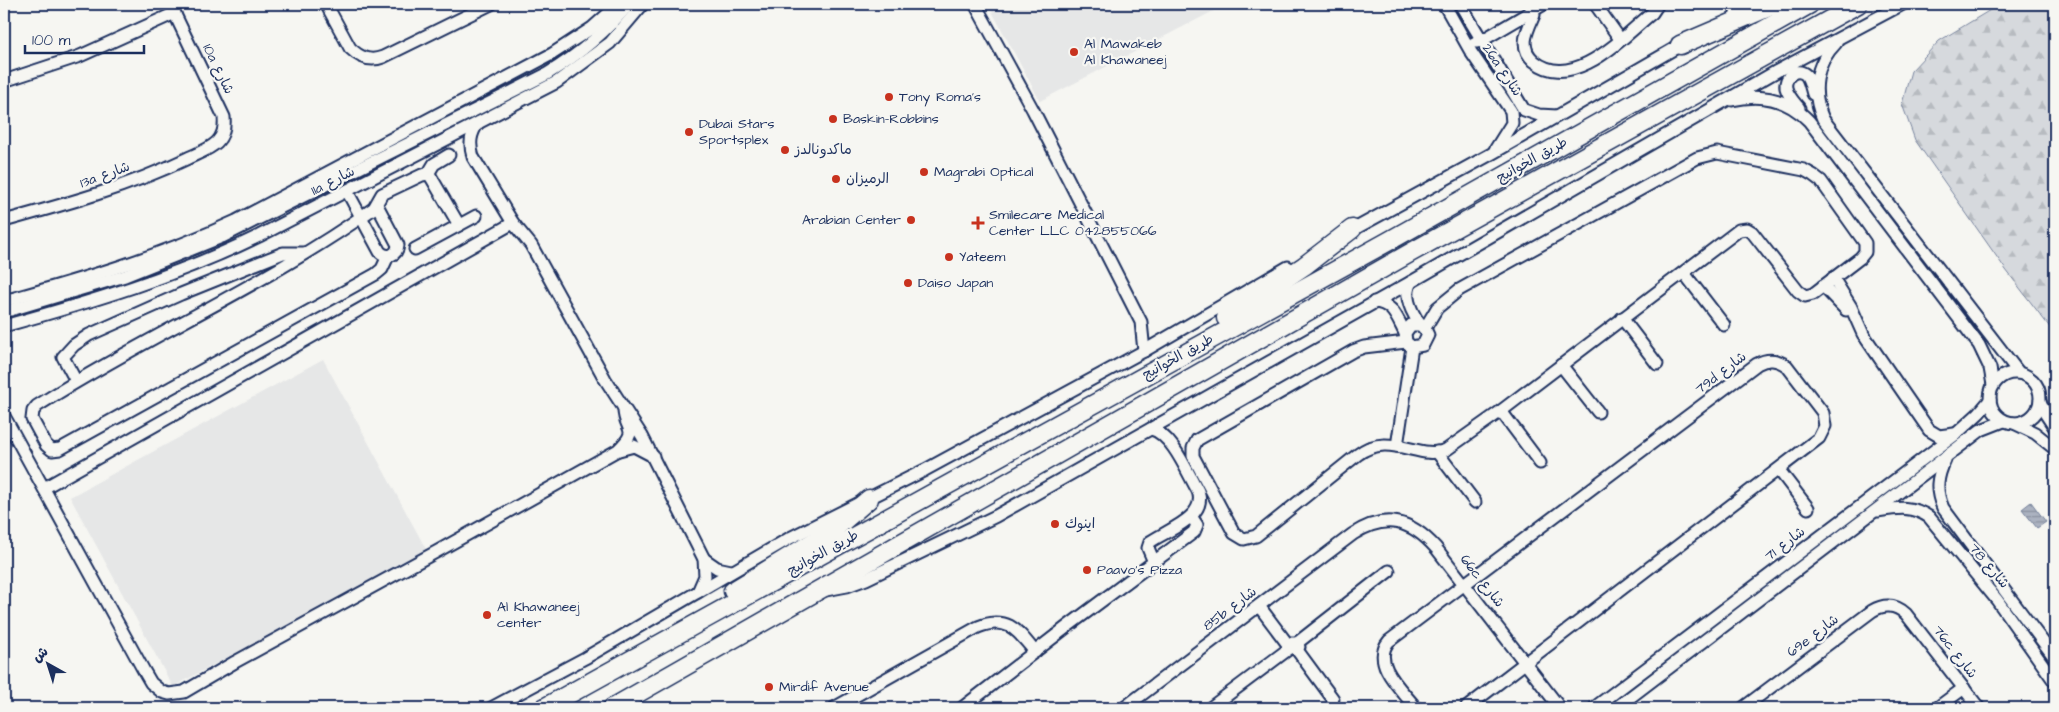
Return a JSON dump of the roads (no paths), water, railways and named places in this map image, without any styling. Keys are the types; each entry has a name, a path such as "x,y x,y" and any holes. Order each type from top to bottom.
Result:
{"highway":[{"path":"1680,45 1776,4"},
{"name":"طريق الخوانيج","path":"544,708 1389,241 1810,4"},
{"name":"طريق الخوانيج","path":"612,708 1410,253 1858,4"},
{"path":"1210,339 1218,326 1226,318 1304,266 1352,229"},
{"path":"703,619 735,589 833,530 869,499"}],"street":[{"path":"326,4 350,48 363,58 377,59 491,4"},
{"name":"11a شارع","path":"4,301 106,272 159,254 219,229 552,54 592,28 619,4"},
{"name":"11a شارع","path":"4,312 92,288 222,237 547,74 570,59 607,28 629,4"},
{"name":"11a شارع","path":"4,326 90,302 162,278 211,258 286,222 541,90 586,62 620,33 643,4"},
{"path":"975,4 1033,110 1141,322 1144,336 1144,351"},
{"name":"26a شارع","path":"1460,4 1524,110 1539,115 1558,116"},
{"path":"1595,4 1620,39"},
{"path":"1536,6 1526,32 1525,45 1528,54 1534,61 1549,68 1567,69 1593,61 1652,13 1658,4"},
{"path":"491,708 585,658 790,538 853,505 869,499 1162,341 1352,229 1493,153 1753,4"},
{"path":"817,591 847,586 875,575 996,516 1411,282 1777,71 1903,4"},
{"path":"1446,7 1469,38 1475,42 1482,41 1536,6"},
{"name":"26a شارع","path":"1446,7 1475,58 1511,111 1512,123 1493,153"},
{"path":"4,81 89,52 172,8"},
{"name":"10a شارع","path":"172,8 224,117 224,131 212,146"},
{"path":"1472,25 1485,30 1498,31"},
{"path":"1490,56 1498,31"},
{"path":"1819,109 1816,90 1821,64 1830,50 1849,34"},
{"path":"2019,373 1829,127 1819,109 1808,78 1803,73 1790,74 1786,82 1787,90 1979,345 1990,368 1993,385 1990,400 1994,412 2009,422 2035,433 2055,449"},
{"path":"1723,102 1749,97 1777,100 1794,108 1809,121"},
{"path":"442,142 444,131 474,116 488,104"},
{"path":"478,123 471,137 470,147 473,157 513,223 531,245 605,380 653,456 704,559 705,576 698,592"},
{"path":"286,222 297,210 412,151 416,144 416,139"},
{"name":"13a شارع","path":"4,221 61,206 118,186 175,164 212,146"},
{"path":"1710,154 1724,154 1804,170 1813,174 1821,181 1863,240 1866,248 1860,258 1828,282 1809,296 1801,294 1754,234 1745,229 1739,230 1500,411 1448,448 1437,452 1398,446 1376,445 1362,451 1256,536 1248,539 1241,538 1232,530 1192,452 1194,444 1200,438 1348,354 1364,347 1412,334 1437,308 1459,290 1696,158 1710,154"},
{"path":"377,205 398,245 396,252 388,256 382,269 376,274 60,449 52,450 46,445 32,419 33,411 37,406 76,381 304,253 377,205 382,194 428,174 434,164 448,155"},
{"path":"428,174 459,225"},
{"path":"295,190 309,193"},
{"path":"347,191 380,252 388,256"},
{"path":"415,249 476,216"},
{"path":"44,488 513,223"},
{"path":"76,381 62,357 74,345 89,335 181,294 283,253 304,253"},
{"path":"1684,273 1724,325"},
{"path":"1398,446 1412,334 1407,297 1411,282"},
{"path":"1828,282 1851,307 1863,334 1929,430 1938,436 1944,437 1956,434"},
{"path":"1374,302 1387,305 1402,317 1412,334"},
{"path":"4,317 16,309"},
{"path":"1622,318 1657,364"},
{"path":"1141,322 1162,341"},
{"name":"79d شارع","path":"1416,708 1384,666 1383,650 1389,641 1750,370 1766,360 1779,361 1790,369 1821,409 1825,422 1824,430 1819,438 1466,708"},
{"path":"1561,365 1598,412"},
{"path":"1993,385 2004,375 2019,373 2028,376 2035,382 2045,414 2055,428"},
{"name":"شارع 71","path":"1594,708 1956,434 1990,400"},
{"path":"2009,422 2029,418 2036,411 2040,401"},
{"path":"618,450 629,438 630,434 624,409"},
{"path":"1500,411 1540,463"},
{"path":"4,416 147,677 162,692 177,693 193,687 229,665 618,450 634,446 653,456"},
{"name":"شارع 71","path":"1616,708 1876,512 1981,430 2009,422"},
{"path":"1151,429 1165,436 1198,490 1200,505 1191,516 1150,542 1148,548 1154,562"},
{"path":"1928,454 1931,444 1929,430"},
{"path":"1437,452 1475,502"},
{"name":"شارع 78","path":"1945,458 1937,482 1937,491 1942,508 2053,655"},
{"path":"1779,470 1808,508"},
{"name":"شارع 78","path":"1876,512 1904,508 1922,512 1929,517 1998,600 2055,682"},
{"path":"962,708 1195,530 1197,525 1191,516"},
{"name":"66c شارع","path":"1353,534 1364,526 1377,522 1391,521 1416,529 1427,538 1466,584 1560,708"},
{"name":"85b شارع","path":"1124,708 1353,534"},
{"path":"704,559 717,568 731,571"},
{"path":"1210,708 1389,571"},
{"path":"1262,604 1334,699"},
{"name":"69e شارع","path":"1743,708 1878,607 1893,606 1906,614"},
{"name":"76c شارع","path":"1906,614 1979,708"},
{"path":"834,708 978,627 989,618 1003,617 1014,623 1035,652"},
{"path":"2016,628 2025,633 2044,654 2053,655"},
{"path":"1607,708 1622,696 1623,691 1620,688"},
{"path":"1937,708 1964,688"}],"place":[{"name":"Al Mawakeb Al Khawaneej","path":"1074,52"},
{"name":"Tony Roma's","path":"889,97"},
{"name":"Baskin-Robbins","path":"833,119"},
{"name":"Dubai Stars Sportsplex","path":"689,132"},
{"name":"ماكدونالدز","path":"785,150"},
{"name":"Magrabi Optical","path":"924,172"},
{"name":"الرميزان","path":"836,179"},
{"name":"Arabian Center","path":"911,220"},
{"name":"Smilecare Medical Center LLC 042855066","path":"978,223"},
{"name":"Yateem","path":"949,257"},
{"name":"Daiso Japan","path":"908,283"},
{"name":"اينوك","path":"1055,524"},
{"name":"Paavo's Pizza","path":"1087,570"},
{"name":"Al Khawaneej center","path":"487,615"},
{"name":"Mirdif Avenue","path":"769,687"}]}
